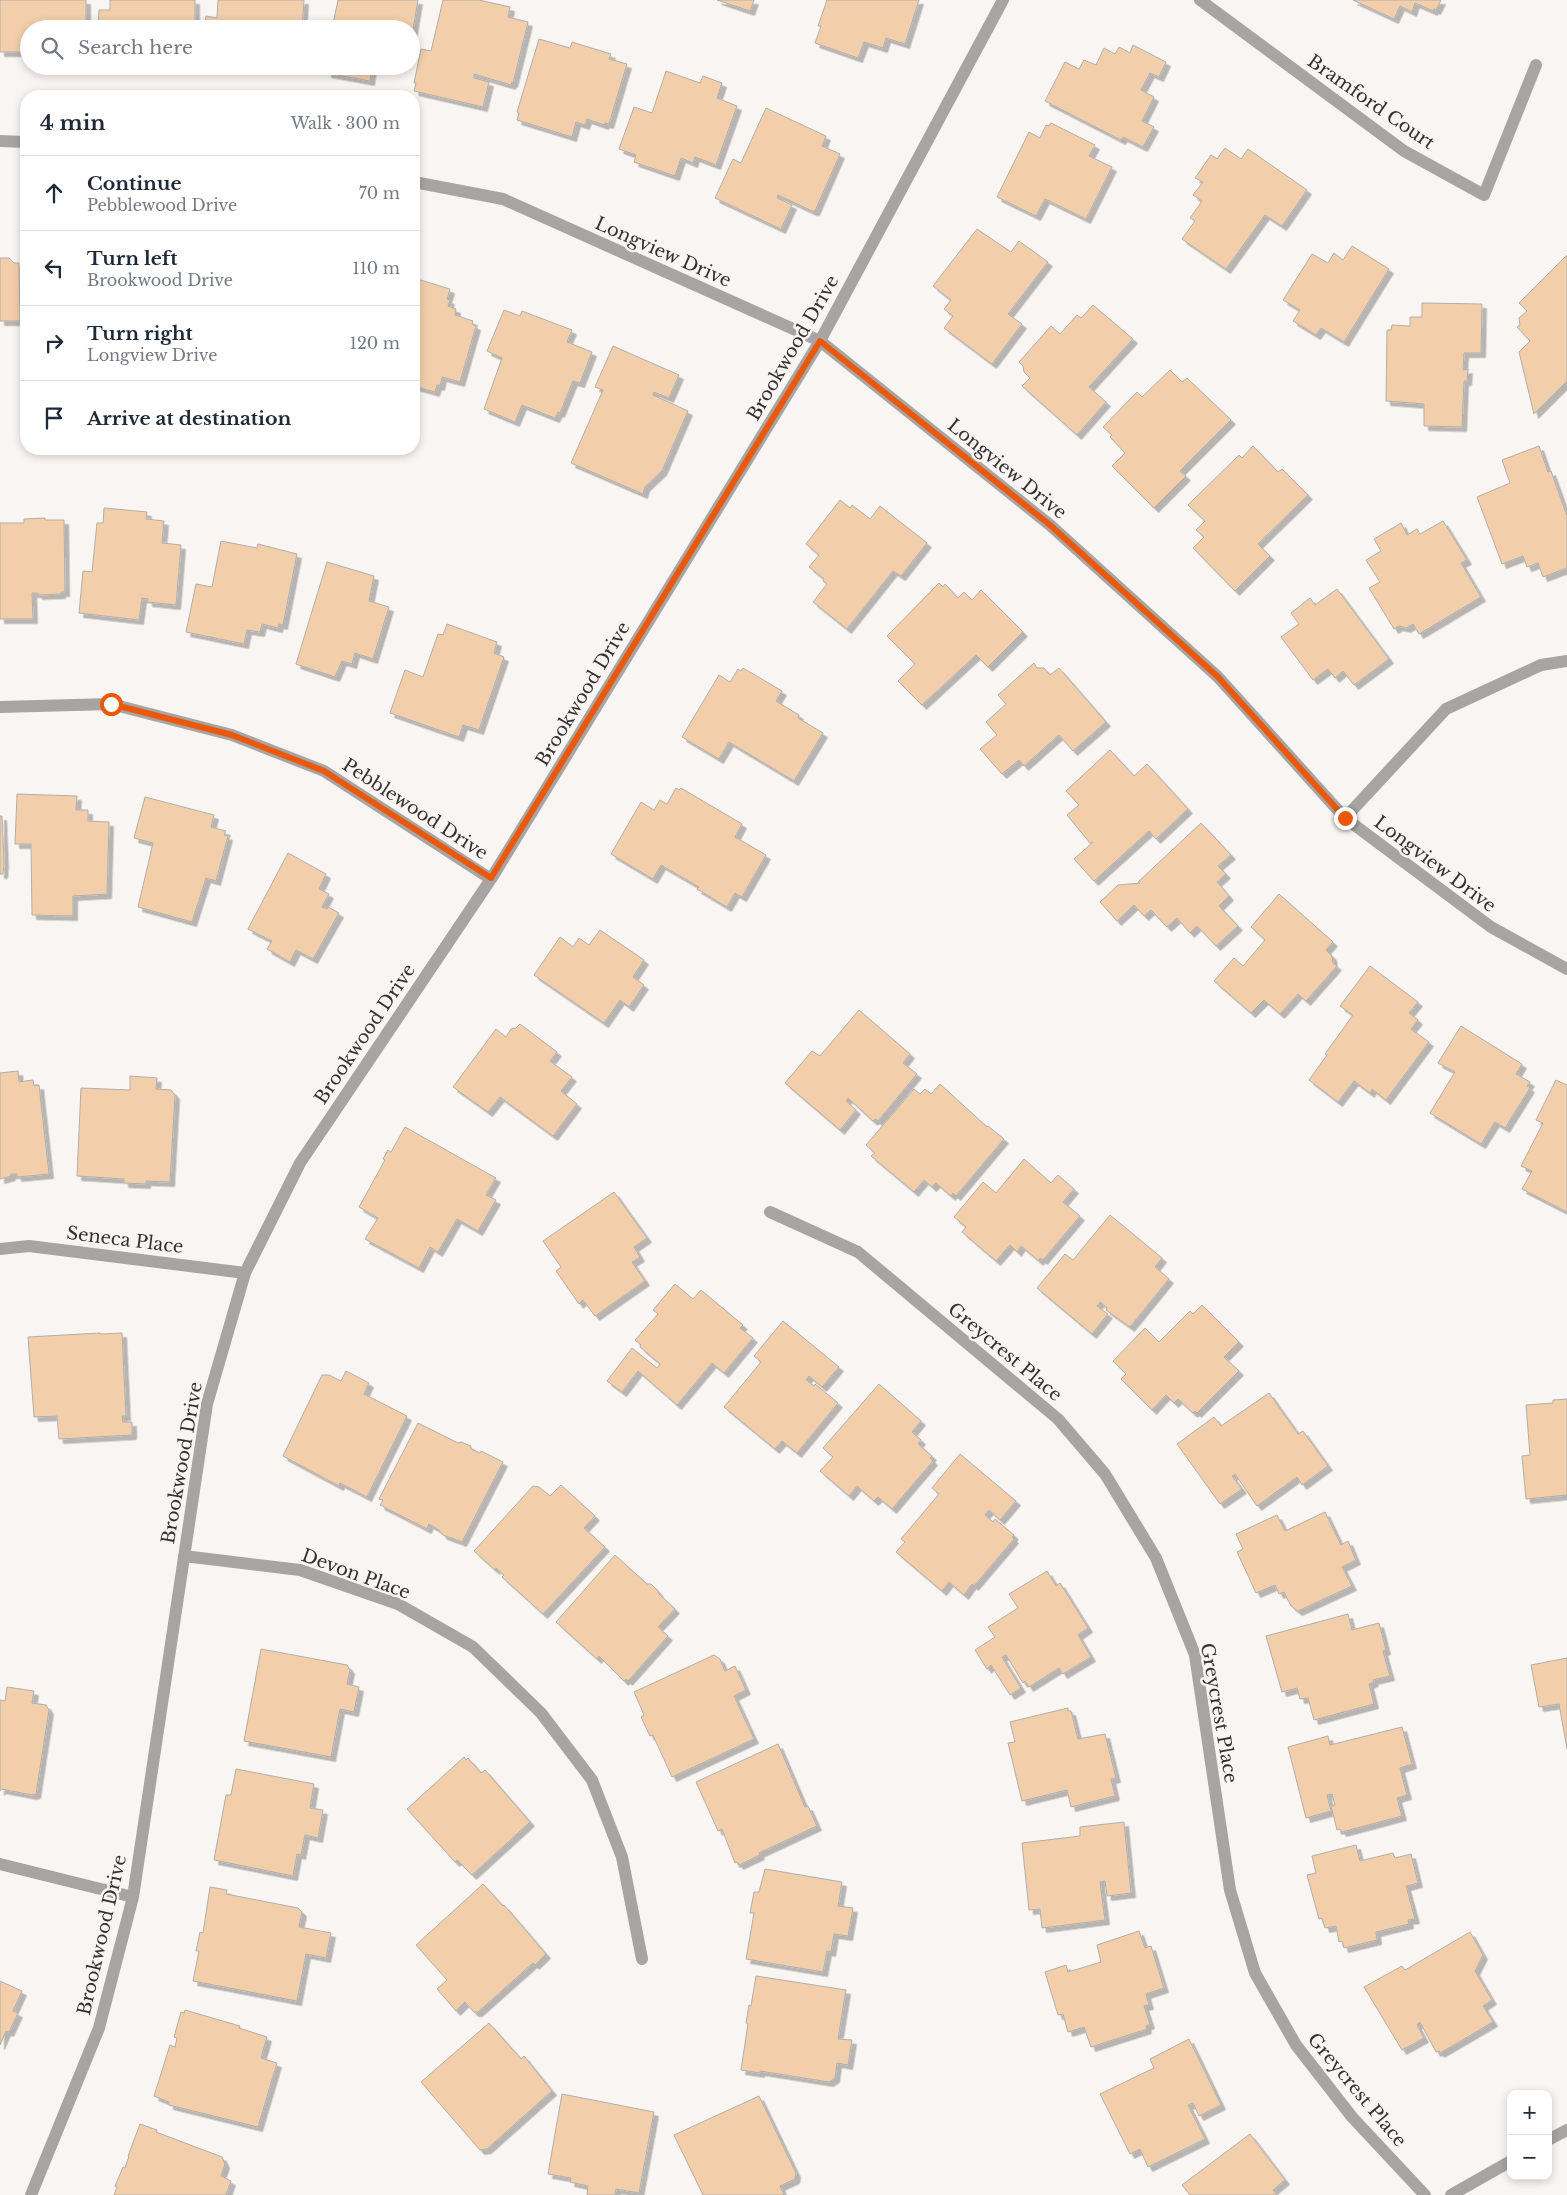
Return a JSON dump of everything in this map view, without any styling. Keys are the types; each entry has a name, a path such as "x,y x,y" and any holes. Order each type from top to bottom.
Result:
{"street":[{"name":"Brookwood Drive","path":"31,2195 99,2028 133,1897 207,1404 245,1273 300,1163 491,878 820,341 1003,0"},
{"name":"Bramford Court","path":"1200,0 1404,151 1484,195 1536,65"},
{"path":"0,141 20,142"},
{"name":"Longview Drive","path":"420,183 503,199 820,341 1050,525 1211,671 1345,818 1491,928 1567,969"},
{"path":"1345,818 1446,709 1541,665 1567,662"},
{"name":"Pebblewood Drive","path":"0,707 111,704 232,735 324,771 491,878"},
{"name":"Greycrest Place","path":"770,1212 858,1252 1058,1419 1105,1474 1156,1558 1195,1655 1230,1890 1255,1974 1302,2052 1352,2117 1425,2195"},
{"name":"Seneca Place","path":"0,1249 29,1246 245,1273"},
{"name":"Devon Place","path":"184,1556 300,1570 398,1604 473,1647 541,1713 592,1780 622,1857 642,1959"},
{"path":"0,1864 133,1897"},
{"path":"1552,2138 1567,2130"},
{"path":"1451,2195 1507,2163"}],"building":[{"path":"0,0 86,0 86,20 20,20 20,52 0,52"},
{"path":"110,0 195,0 195,20 98,20 99,10 110,10"},
{"path":"218,0 304,0 303,20 205,20 206,16 217,18"},
{"path":"338,0 418,0 415,20 334,20"},
{"path":"443,0 479,0 510,7 508,17 528,22 511,85 474,74 474,78 489,82 483,107 414,90 416,75 420,75 421,49 431,51"},
{"path":"717,0 754,0 750,11"},
{"path":"827,0 919,0 905,44 886,38 883,48 864,42 858,58 815,43 821,26 818,26"},
{"path":"1353,0 1441,0 1436,10 1434,9 1433,11 1415,3 1412,12 1400,6 1394,19"},
{"path":"539,39 570,48 572,42 611,54 609,59 627,64 609,124 605,123 604,125 587,119 585,125 576,122 572,137 517,120 519,113 517,112"},
{"path":"1133,45 1166,62 1159,77 1150,73 1141,90 1154,97 1142,121 1154,127 1143,147 1123,137 1121,140 1045,101 1065,62 1079,69 1084,60 1096,65 1104,48 1115,54 1119,47 1130,53"},
{"path":"666,71 700,83 703,76 722,83 717,98 737,106 716,165 695,157 693,163 681,158 675,176 634,162 636,155 619,149 634,107 652,113"},
{"path":"338,75 371,75 370,81"},
{"path":"766,108 826,136 822,146 840,154 815,211 778,195 777,198 792,205 781,229 715,198 733,159 741,163"},
{"path":"1051,123 1095,145 1089,156 1112,167 1086,219 1045,199 1036,216 997,197 1029,132 1040,138 1046,125 1049,126"},
{"path":"1225,148 1241,159 1248,149 1307,190 1282,226 1265,215 1226,269 1182,239 1195,221 1190,218 1202,201 1193,195 1203,182 1195,178 1211,155 1217,159"},
{"path":"977,229 1011,252 1019,241 1048,262 1008,314 1022,324 992,364 944,328 953,316 944,309 951,300 933,286"},
{"path":"1352,246 1389,269 1344,342 1321,328 1316,335 1293,321 1300,310 1283,300 1312,254 1328,263 1334,253 1343,260"},
{"path":"1567,255 1567,381 1534,414 1519,352 1530,341 1517,327 1520,325 1519,318 1527,311 1519,303"},
{"path":"0,258 9,258 14,263 19,263 20,321 0,321"},
{"path":"420,280 450,289 447,299 450,300 448,306 456,309 455,315 473,321 472,324 476,326 460,382 442,377 440,386 437,385 435,392 420,388"},
{"path":"1422,303 1482,304 1481,353 1464,353 1463,370 1468,369 1467,381 1464,381 1462,427 1424,426 1424,404 1386,401 1387,330 1391,330 1392,325 1410,326 1410,317 1422,317"},
{"path":"1093,305 1133,339 1089,387 1106,402 1077,435 1022,386 1030,378 1024,372 1023,366 1019,362 1051,326 1060,334 1077,315 1081,318"},
{"path":"504,310 520,316 522,311 572,330 567,342 592,352 580,383 573,381 560,413 558,412 555,418 522,405 515,422 484,409 502,358 487,351"},
{"path":"613,346 679,375 669,398 654,392 653,395 688,411 662,471 645,487 643,494 571,463 603,390 595,387"},
{"path":"1170,370 1182,382 1187,378 1231,420 1180,471 1186,476 1154,508 1112,466 1125,453 1110,437 1112,435 1103,427 1137,392 1142,397"},
{"path":"1253,446 1278,472 1282,469 1308,495 1258,544 1270,556 1235,591 1193,548 1204,537 1196,530 1205,521 1188,505 1239,455 1242,458"},
{"path":"1539,446 1548,472 1551,471 1567,516 1567,568 1543,577 1538,563 1527,567 1523,556 1502,564 1477,497 1510,483 1502,460"},
{"path":"840,500 850,508 852,505 870,519 880,506 927,543 901,576 893,571 847,629 813,602 827,584 823,581 824,579 809,567 819,555 806,544"},
{"path":"104,508 147,512 146,519 164,521 162,543 181,545 176,605 148,602 148,599 142,598 139,620 79,613 83,571 92,572 97,523 103,523"},
{"path":"45,518 45,520 64,520 65,592 61,592 61,594 38,595 38,593 32,593 33,619 0,619 0,523 24,523 24,519"},
{"path":"1443,521 1467,560 1461,563 1481,597 1419,634 1413,624 1406,628 1399,626 1394,629 1369,588 1380,582 1366,560 1381,551 1374,539 1401,523 1407,535 1417,529 1420,534"},
{"path":"221,541 257,548 258,544 297,554 283,625 279,624 278,628 262,624 260,632 247,630 244,644 186,632 196,584 212,587"},
{"path":"327,562 374,576 369,601 389,607 373,659 355,653 352,664 342,661 335,677 296,664"},
{"path":"939,583 943,587 945,584 958,598 964,592 972,600 981,590 1023,632 988,667 976,655 922,705 898,681 915,664 887,636"},
{"path":"1337,589 1389,659 1354,685 1343,671 1335,678 1328,669 1313,680 1281,637 1299,624 1291,613 1310,598 1315,605"},
{"path":"447,624 497,642 494,653 504,657 479,730 463,725 459,737 390,713 405,670 423,677 438,634 443,635"},
{"path":"1034,663 1037,668 1044,668 1050,675 1059,668 1106,722 1073,751 1059,735 1024,766 1019,760 1002,774 980,749 997,735 986,722 1006,704 998,695"},
{"path":"743,668 782,691 776,701 799,715 798,718 823,733 794,781 729,742 719,759 682,737 719,675 730,682 738,669 741,671"},
{"path":"1110,750 1134,776 1147,764 1188,809 1156,839 1149,831 1094,881 1074,859 1093,842 1090,843 1067,815 1079,805 1066,791"},
{"path":"676,788 679,790 681,788 742,824 735,837 766,855 742,897 735,893 727,907 697,889 699,887 661,865 653,879 611,854 641,802 654,810 660,800 667,804"},
{"path":"17,794 77,796 76,810 88,810 88,821 109,822 107,894 73,896 73,916 32,915 31,844 15,844"},
{"path":"145,797 214,815 211,827 226,831 224,835 228,836 216,881 206,878 192,922 138,907 153,843 134,838"},
{"path":"0,816 2,816 3,874 0,874"},
{"path":"1201,823 1231,855 1218,866 1226,874 1217,882 1229,896 1219,906 1238,926 1216,946 1197,926 1190,933 1177,918 1167,927 1151,910 1144,916 1134,905 1117,921 1100,902 1118,885 1140,883 1138,882"},
{"path":"288,853 326,874 319,889 329,894 322,907 327,909 328,907 339,913 313,959 296,950 290,962 267,949 272,941 248,929"},
{"path":"1279,894 1333,942 1326,950 1332,956 1333,963 1337,966 1306,1001 1298,994 1280,1014 1264,1000 1251,1013 1214,981 1234,958 1243,966 1265,940 1251,927"},
{"path":"600,930 644,960 633,977 644,985 629,1007 620,1000 604,1023 534,975 560,937 573,947 579,938 589,945"},
{"path":"1370,966 1418,1002 1409,1013 1418,1020 1411,1029 1429,1042 1386,1100 1372,1089 1370,1093 1354,1081 1338,1102 1309,1080 1353,1015 1340,1006"},
{"path":"859,1010 910,1054 903,1063 917,1074 878,1121 875,1119 873,1121 848,1098 846,1101 856,1110 840,1130 785,1083 812,1051 820,1056"},
{"path":"520,1024 557,1052 550,1061 572,1077 561,1091 577,1104 553,1136 500,1097 488,1112 453,1087 496,1029 506,1037 511,1029 516,1028"},
{"path":"1461,1026 1522,1064 1516,1074 1530,1082 1527,1086 1530,1088 1505,1128 1495,1122 1481,1144 1430,1113 1455,1072 1438,1063"},
{"path":"18,1071 19,1082 33,1080 34,1086 39,1085 49,1174 17,1177 17,1174 11,1174 11,1176 0,1179 0,1073"},
{"path":"130,1076 157,1078 156,1089 171,1090 175,1095 170,1182 146,1181 146,1184 124,1183 124,1179 77,1176 81,1088 130,1090"},
{"path":"1556,1080 1567,1085 1567,1212 1522,1189 1532,1171 1521,1166 1543,1123 1536,1120"},
{"path":"940,1084 987,1127 1004,1139 956,1196 953,1193 951,1196 936,1183 932,1187 924,1180 914,1192 871,1156 875,1153 866,1145 914,1089 920,1094 925,1089 931,1094"},
{"path":"405,1127 496,1178 486,1195 496,1200 478,1231 457,1219 438,1252 430,1247 419,1268 365,1239 378,1218 359,1207 385,1160 383,1159 388,1150 391,1152"},
{"path":"1024,1159 1051,1183 1058,1175 1074,1189 1063,1202 1080,1216 1043,1260 1040,1258 1039,1261 1021,1246 1017,1252 1010,1245 996,1261 962,1232 966,1227 954,1217 983,1182 996,1193"},
{"path":"614,1192 647,1238 634,1247 640,1257 632,1262 645,1281 595,1316 583,1300 579,1304 556,1271 561,1267 543,1241"},
{"path":"1110,1215 1162,1258 1155,1267 1169,1279 1130,1327 1106,1310 1107,1308 1100,1302 1097,1306 1108,1314 1092,1334 1037,1288 1065,1254 1073,1260"},
{"path":"675,1284 693,1299 701,1290 743,1325 740,1328 753,1338 724,1373 712,1363 677,1405 638,1371 622,1392 607,1381 632,1348 657,1368 660,1364 640,1347 641,1345 635,1340 658,1314 653,1310"},
{"path":"1202,1305 1239,1342 1224,1357 1239,1371 1197,1413 1195,1411 1193,1413 1178,1399 1174,1403 1166,1395 1152,1410 1121,1379 1126,1374 1113,1361 1145,1328 1159,1342 1190,1311 1193,1314"},
{"path":"783,1321 839,1367 822,1387 809,1376 806,1380 814,1386 815,1384 838,1403 797,1453 782,1441 775,1449 724,1407 761,1362 754,1356"},
{"path":"122,1333 126,1416 122,1416 123,1422 132,1422 132,1435 59,1439 57,1416 34,1417 28,1337"},
{"path":"346,1371 369,1383 364,1394 407,1416 367,1497 340,1483 339,1486 283,1456 322,1375 329,1375 341,1381"},
{"path":"879,1384 921,1421 912,1432 921,1440 918,1444 932,1456 930,1458 933,1461 892,1509 878,1497 874,1501 857,1486 849,1496 820,1471 833,1457 823,1448"},
{"path":"1269,1393 1298,1434 1303,1431 1328,1466 1302,1485 1297,1477 1257,1506 1235,1474 1232,1476 1242,1489 1220,1504 1177,1444 1214,1417 1221,1426"},
{"path":"1567,1399 1567,1495 1526,1499 1522,1456 1530,1455 1526,1405 1553,1403 1553,1400"},
{"path":"418,1423 458,1443 461,1442 471,1446 471,1449 480,1453 481,1451 503,1462 462,1542 443,1535 429,1524 427,1529 380,1505 383,1500 379,1499"},
{"path":"960,1454 1016,1501 1000,1520 989,1510 985,1515 993,1522 995,1519 1014,1535 1012,1537 1014,1539 964,1595 949,1582 942,1591 896,1552 905,1542 901,1539 939,1494 932,1488"},
{"path":"561,1485 595,1516 584,1528 605,1547 543,1614 502,1577 504,1575 496,1568 495,1570 474,1551 533,1486 539,1487 550,1496"},
{"path":"1325,1512 1341,1545 1348,1541 1356,1560 1342,1567 1352,1586 1298,1611 1291,1606 1284,1592 1279,1594 1275,1585 1256,1593 1237,1552 1243,1549 1236,1534 1277,1515 1285,1531"},
{"path":"615,1555 647,1584 651,1584 675,1609 658,1627 668,1636 628,1681 626,1679 624,1681 599,1656 597,1659 556,1622"},
{"path":"1047,1571 1056,1586 1060,1583 1088,1628 1078,1635 1091,1657 1063,1674 1059,1668 1029,1687 1025,1681 1023,1683 1006,1655 1002,1657 1021,1688 1010,1695 991,1665 987,1669 975,1650 995,1637 988,1627 1018,1608 1009,1594"},
{"path":"1348,1614 1352,1630 1379,1623 1386,1650 1383,1651 1390,1676 1373,1680 1374,1682 1369,1684 1374,1704 1314,1720 1308,1698 1300,1699 1297,1688 1282,1692 1266,1636"},
{"path":"261,1649 347,1665 350,1670 347,1684 359,1687 354,1712 340,1709 331,1757 244,1741"},
{"path":"714,1655 720,1659 725,1671 735,1666 746,1690 734,1696 754,1739 672,1777 653,1735 650,1736 641,1717 644,1715 634,1692"},
{"path":"1567,1658 1567,1749 1559,1704 1539,1707 1531,1665"},
{"path":"7,1687 34,1691 32,1703 46,1705 49,1710 36,1794 32,1795 1,1789 0,1791 0,1700 5,1701"},
{"path":"1068,1708 1068,1711 1071,1711 1078,1739 1105,1734 1116,1778 1111,1779 1115,1796 1071,1807 1067,1790 1022,1801 1008,1743 1015,1742 1010,1722"},
{"path":"1402,1727 1412,1764 1400,1768 1407,1795 1397,1798 1402,1816 1342,1832 1340,1829 1337,1830 1331,1806 1335,1805 1332,1794 1327,1795 1331,1811 1306,1818 1288,1747 1328,1736 1330,1745"},
{"path":"778,1744 805,1807 808,1806 817,1826 759,1853 760,1855 739,1865 737,1862 735,1863 722,1829 718,1831 696,1782"},
{"path":"464,1757 466,1760 468,1758 481,1773 485,1770 530,1822 472,1875 457,1860 455,1862 407,1809"},
{"path":"236,1769 314,1784 310,1808 323,1810 318,1838 305,1835 301,1855 297,1854 293,1876 214,1860 226,1795 231,1795"},
{"path":"1124,1822 1131,1893 1107,1896 1105,1881 1100,1882 1105,1920 1042,1928 1040,1909 1029,1910 1022,1843 1080,1836 1080,1827"},
{"path":"1356,1845 1360,1861 1393,1853 1395,1858 1411,1854 1418,1883 1406,1886 1415,1919 1408,1920 1409,1924 1376,1932 1377,1940 1344,1948 1342,1941 1339,1942 1336,1926 1325,1928 1322,1918 1319,1919 1307,1875 1316,1873 1312,1856"},
{"path":"765,1869 842,1882 838,1906 853,1908 848,1936 834,1934 831,1952 827,1951 823,1972 746,1959 754,1913 750,1913 754,1892 759,1892"},
{"path":"483,1884 504,1905 546,1954 535,1965 533,1963 478,2012 474,2012 465,2002 456,2011 437,1989 447,1980 416,1945"},
{"path":"210,1887 227,1890 226,1894 298,1908 302,1912 299,1927 331,1933 326,1958 306,1954 297,2001 193,1981 199,1951 196,1951 200,1932 203,1933"},
{"path":"1139,1931 1145,1948 1151,1946 1164,1988 1146,1994 1149,2005 1144,2006 1150,2024 1146,2026 1147,2029 1091,2047 1084,2027 1068,2032 1063,2014 1058,2015 1045,1972 1066,1965 1068,1972 1101,1962 1097,1945"},
{"path":"1470,1932 1483,1955 1475,1971 1492,2000 1483,2006 1493,2022 1440,2053 1439,2051 1436,2052 1420,2022 1417,2025 1424,2038 1402,2050 1364,1987 1402,1966 1405,1970"},
{"path":"756,1976 846,1990 838,2039 852,2040 848,2065 837,2063 835,2078 829,2082 760,2071 760,2073 741,2070 748,2024 746,2023"},
{"path":"0,1981 22,1991 13,2011 18,2013 9,2032 6,2031 0,2045"},
{"path":"185,2010 240,2026 239,2028 267,2037 261,2058 277,2063 258,2127 169,2105 169,2102 154,2096 170,2045 175,2047 177,2038 174,2037 181,2012 184,2013"},
{"path":"489,2023 521,2059 524,2056 552,2091 487,2149 480,2150 421,2082"},
{"path":"1189,2039 1221,2105 1199,2116 1193,2103 1188,2105 1205,2139 1148,2167 1140,2149 1130,2154 1100,2094 1154,2068 1150,2059"},
{"path":"562,2094 654,2112 639,2193 616,2189 615,2195 587,2195 588,2186 570,2182 571,2178 548,2174"},
{"path":"759,2096 796,2173 795,2179 780,2186 784,2195 703,2195 674,2135"},
{"path":"140,2124 222,2157 225,2164 221,2176 231,2181 226,2195 114,2195 117,2187 115,2186 123,2167 125,2168"},
{"path":"1250,2134 1285,2180 1273,2190 1277,2195 1190,2195 1182,2185"}],"route":[{"path":"111,704 232,735 324,771 491,878 820,341 1050,525 1218,677 1345,818"}]}
